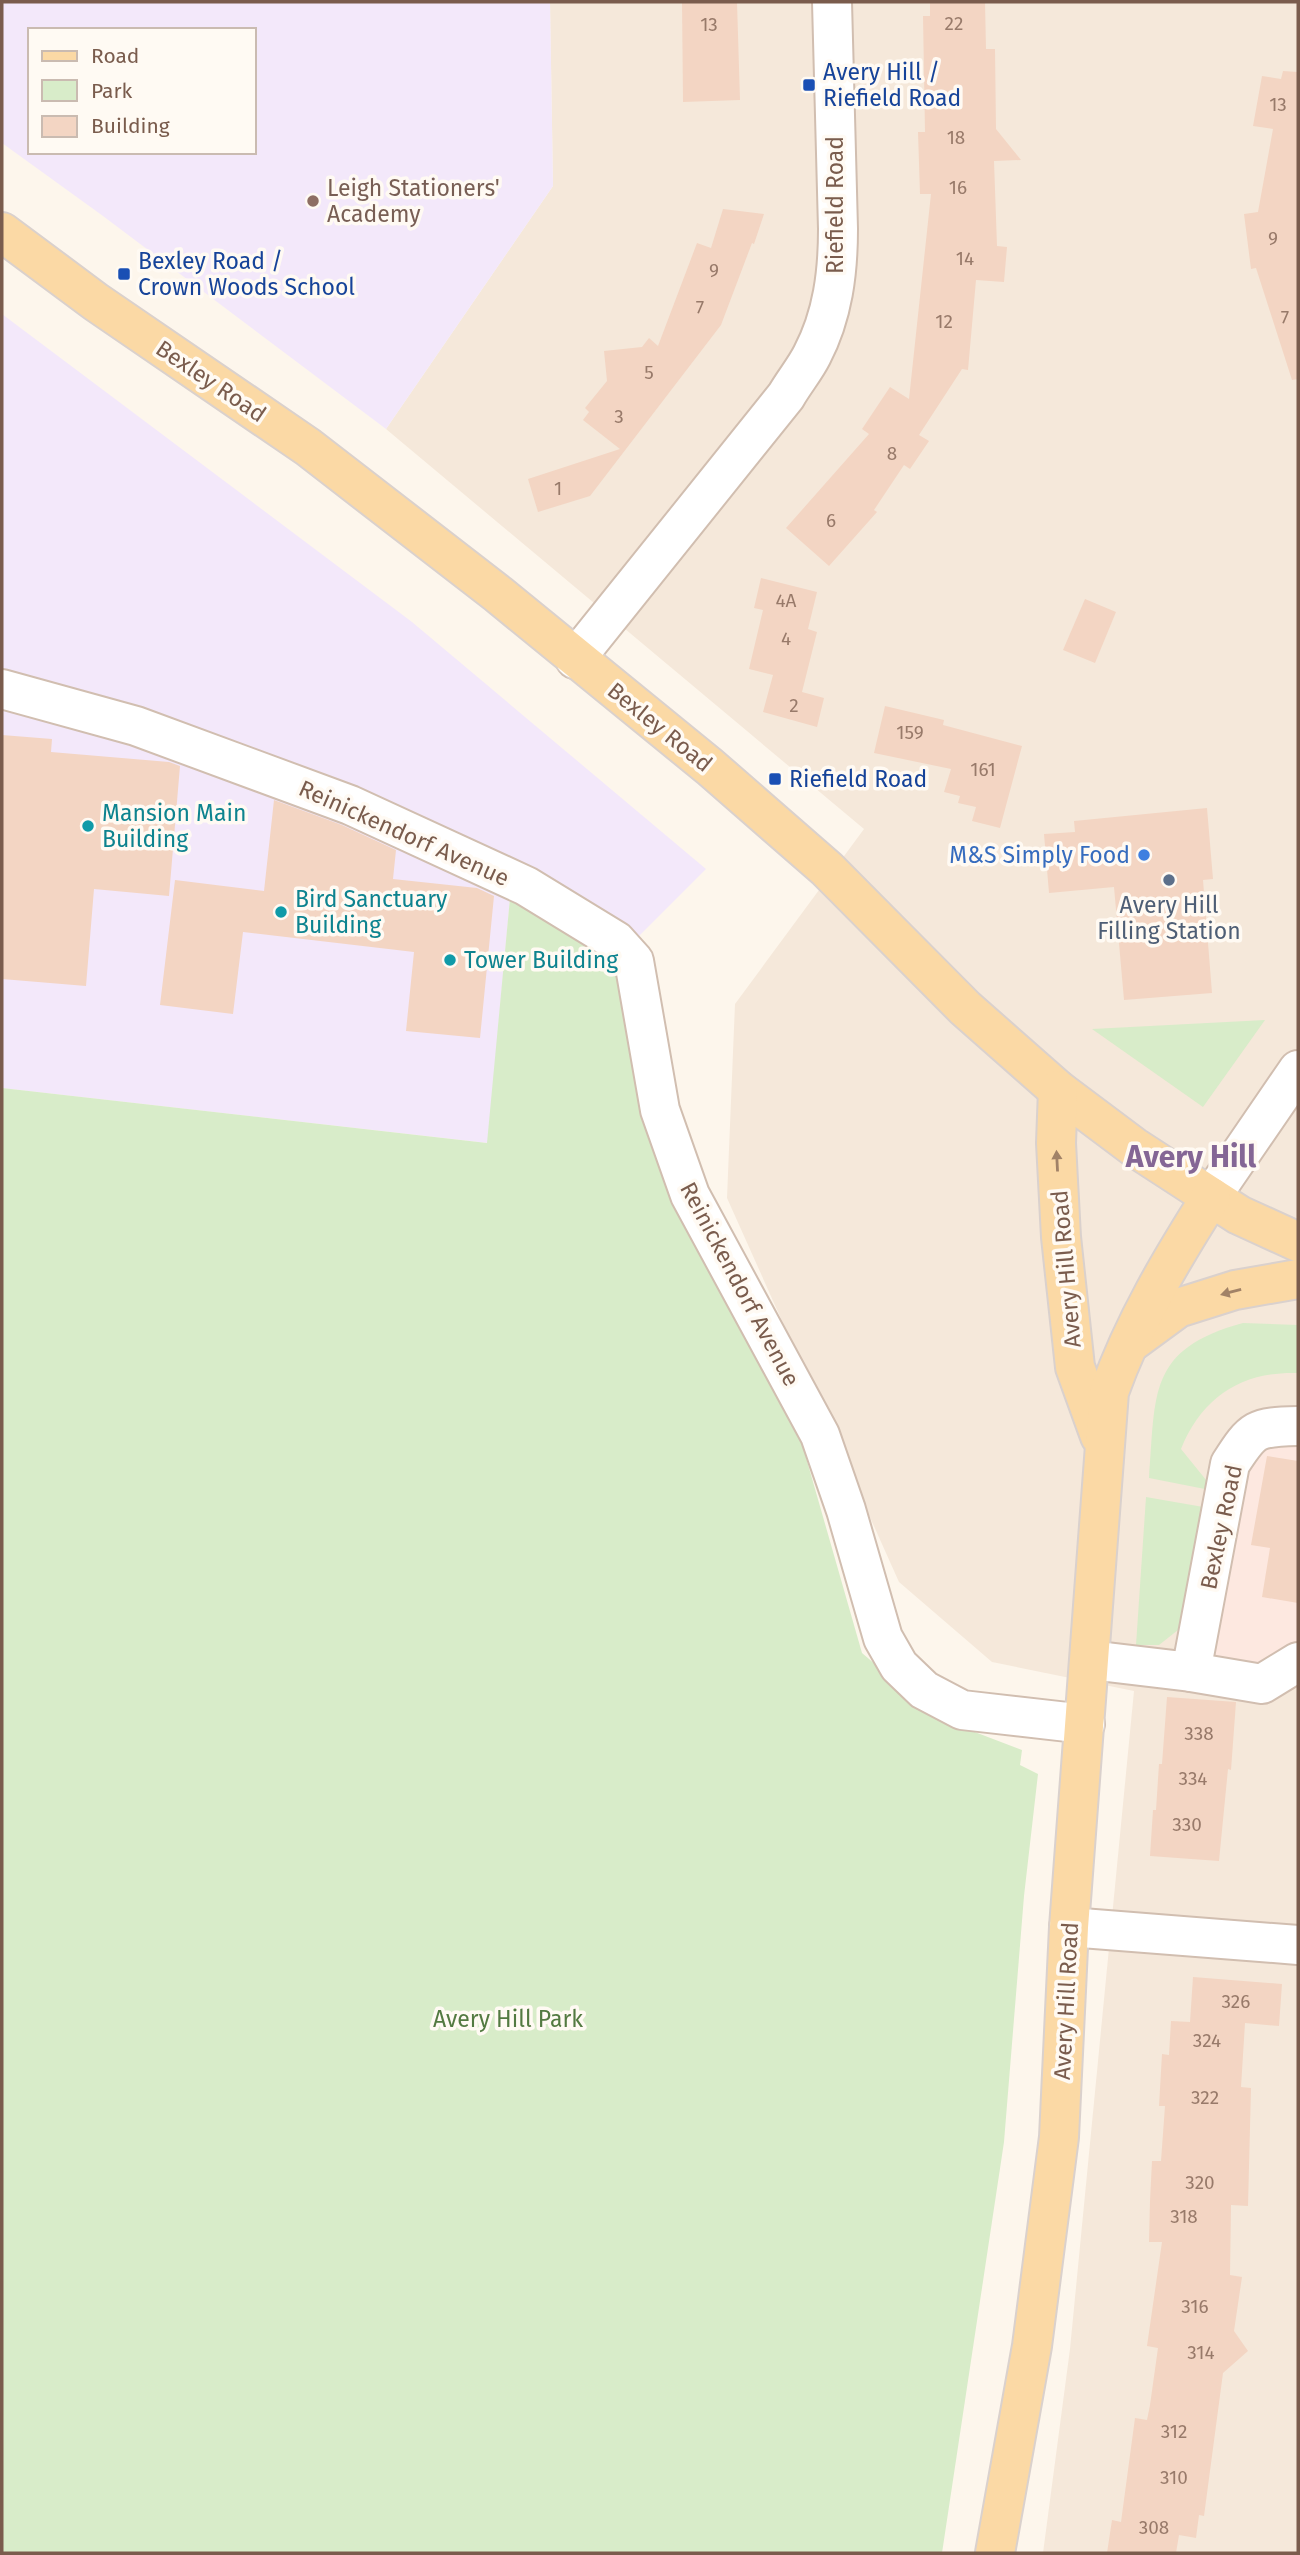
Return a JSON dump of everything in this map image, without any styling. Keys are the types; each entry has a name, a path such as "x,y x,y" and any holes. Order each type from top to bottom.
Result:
{"main road":[{"name":"Bexley Road","path":"2,232 96,302 308,447 498,594 710,767 827,869 970,1012 1058,1090 1134,1147 1211,1198 1298,1242"},
{"name":"Avery Hill Road","path":"1058,1090 1056,1143 1061,1237 1075,1367 1103,1444"},
{"name":"Avery Hill Road","path":"995,2553 1031,2346 1059,2137 1069,1927 1108,1392 1153,1292 1211,1198"},
{"path":"1127,1345 1178,1308 1235,1290 1298,1279"}],"street":[{"name":"Riefield Road","path":"575,659 786,396 813,355 831,309 838,264 832,2"},
{"name":"Reinickendorf Avenue","path":"2,689 136,726 350,806 526,886 617,941 634,961 660,1110 690,1195 820,1435 846,1510 883,1638 899,1666 924,1690 962,1710 1085,1724"},
{"path":"1211,1198 1298,1070"},
{"name":"Bexley Road","path":"1191,1672 1230,1464 1248,1437 1268,1427 1298,1426"},
{"path":"1090,1660 1262,1684 1298,1662"},
{"path":"1069,1927 1298,1945"}],"shaded area":[{"name":"Leigh Stationers' Academy","path":"2,2 550,2 553,186 386,429 2,143"},
{"path":"550,2 1298,2 1298,2553 1043,2553 1070,2349 1134,1691 992,1662 899,1582 727,1198 735,1004 864,829 386,429 553,186"},
{"path":"2,314 412,622 706,869 614,961 510,898 488,1143 2,1088"},
{"path":"1298,1426 1298,1659 1191,1672 1230,1464"}],"green space":[{"name":"Avery Hill Park","path":"510,898 614,961 671,1200 799,1433 862,1653 938,1718 1022,1750 1020,1765 1038,1774 1024,1896 1004,2142 942,2553 2,2553 2,1088 487,1143"},
{"path":"1265,1020 1203,1107 1092,1029"},
{"path":"1243,1323 1298,1325 1298,1373 1259,1377 1242,1382 1212,1402 1200,1415 1181,1449 1215,1491 1149,1478 1157,1399 1163,1379 1173,1361 1189,1346"},
{"path":"1146,1497 1209,1508 1189,1613 1178,1630 1159,1645 1136,1645"}],"building":[{"path":"682,2 737,2 740,100 683,102"},
{"path":"930,2 985,2 986,49 995,49 996,129 1021,160 994,161 997,246 1007,247 1004,282 976,280 968,370 962,369 919,435 929,441 910,469 904,465 874,510 877,512 829,566 786,528 869,434 862,429 890,387 909,399 931,194 920,194 918,132 925,132 923,16 930,16"},
{"path":"1283,71 1298,72 1298,379 1292,380 1256,268 1251,269 1244,214 1258,212 1273,129 1253,126 1262,76 1281,79"},
{"path":"723,209 764,214 721,325 590,496 538,512 528,479 620,449 583,420 589,412 585,408 607,381 604,351 642,347 649,338 658,346 697,243 711,248"},
{"path":"761,578 817,592 808,629 817,632 802,692 824,698 817,727 763,712 773,675 749,669 763,610 754,608"},
{"path":"1085,599 1116,612 1095,663 1063,650"},
{"path":"885,706 944,720 943,725 1022,746 1000,828 972,821 976,807 958,803 960,796 944,792 951,769 874,753"},
{"name":"Mansion Main Building","path":"2,735 52,739 51,752 169,762 180,766 169,896 94,889 86,986 2,979"},
{"name":"Bird Sanctuary Building","path":"274,800 342,825 396,850 393,879 477,888 494,896 480,1038 406,1031 414,952 243,932 233,1014 160,1005 175,880 264,891"},
{"path":"1207,808 1213,879 1203,880 1212,993 1124,1000 1114,887 1049,893 1044,834 1075,832 1074,821"},
{"path":"1267,1456 1298,1461 1298,1603 1262,1597 1270,1548 1251,1545"},
{"path":"1167,1697 1236,1702 1231,1770 1228,1769 1219,1861 1150,1856 1159,1764 1162,1764"},
{"path":"1193,1977 1282,1984 1279,2026 1245,2023 1241,2087 1251,2088 1248,2206 1231,2205 1230,2275 1242,2277 1234,2331 1248,2351 1223,2373 1204,2516 1199,2515 1196,2538 1179,2535 1176,2553 1107,2553 1112,2520 1121,2522 1135,2418 1147,2420 1150,2405 1158,2348 1147,2346 1162,2242 1149,2242 1150,2201 1152,2161 1161,2161 1165,2106 1159,2106 1162,2054 1169,2055 1171,2021 1190,2022"}],"place":[{"name":"Avery Hill / Riefield Road","path":"809,85"},
{"name":"Leigh Stationers' Academy","path":"313,201"},
{"name":"Bexley Road / Crown Woods School","path":"124,274"},
{"name":"Riefield Road","path":"775,779"},
{"name":"Mansion Main Building","path":"88,826"},
{"name":"M&S Simply Food","path":"1144,855"},
{"name":"Avery Hill Filling Station","path":"1169,880"},
{"name":"Bird Sanctuary Building","path":"281,912"},
{"name":"Tower Building","path":"450,960"}],"district":[{"name":"Avery Hill","path":"1191,1157"}]}
